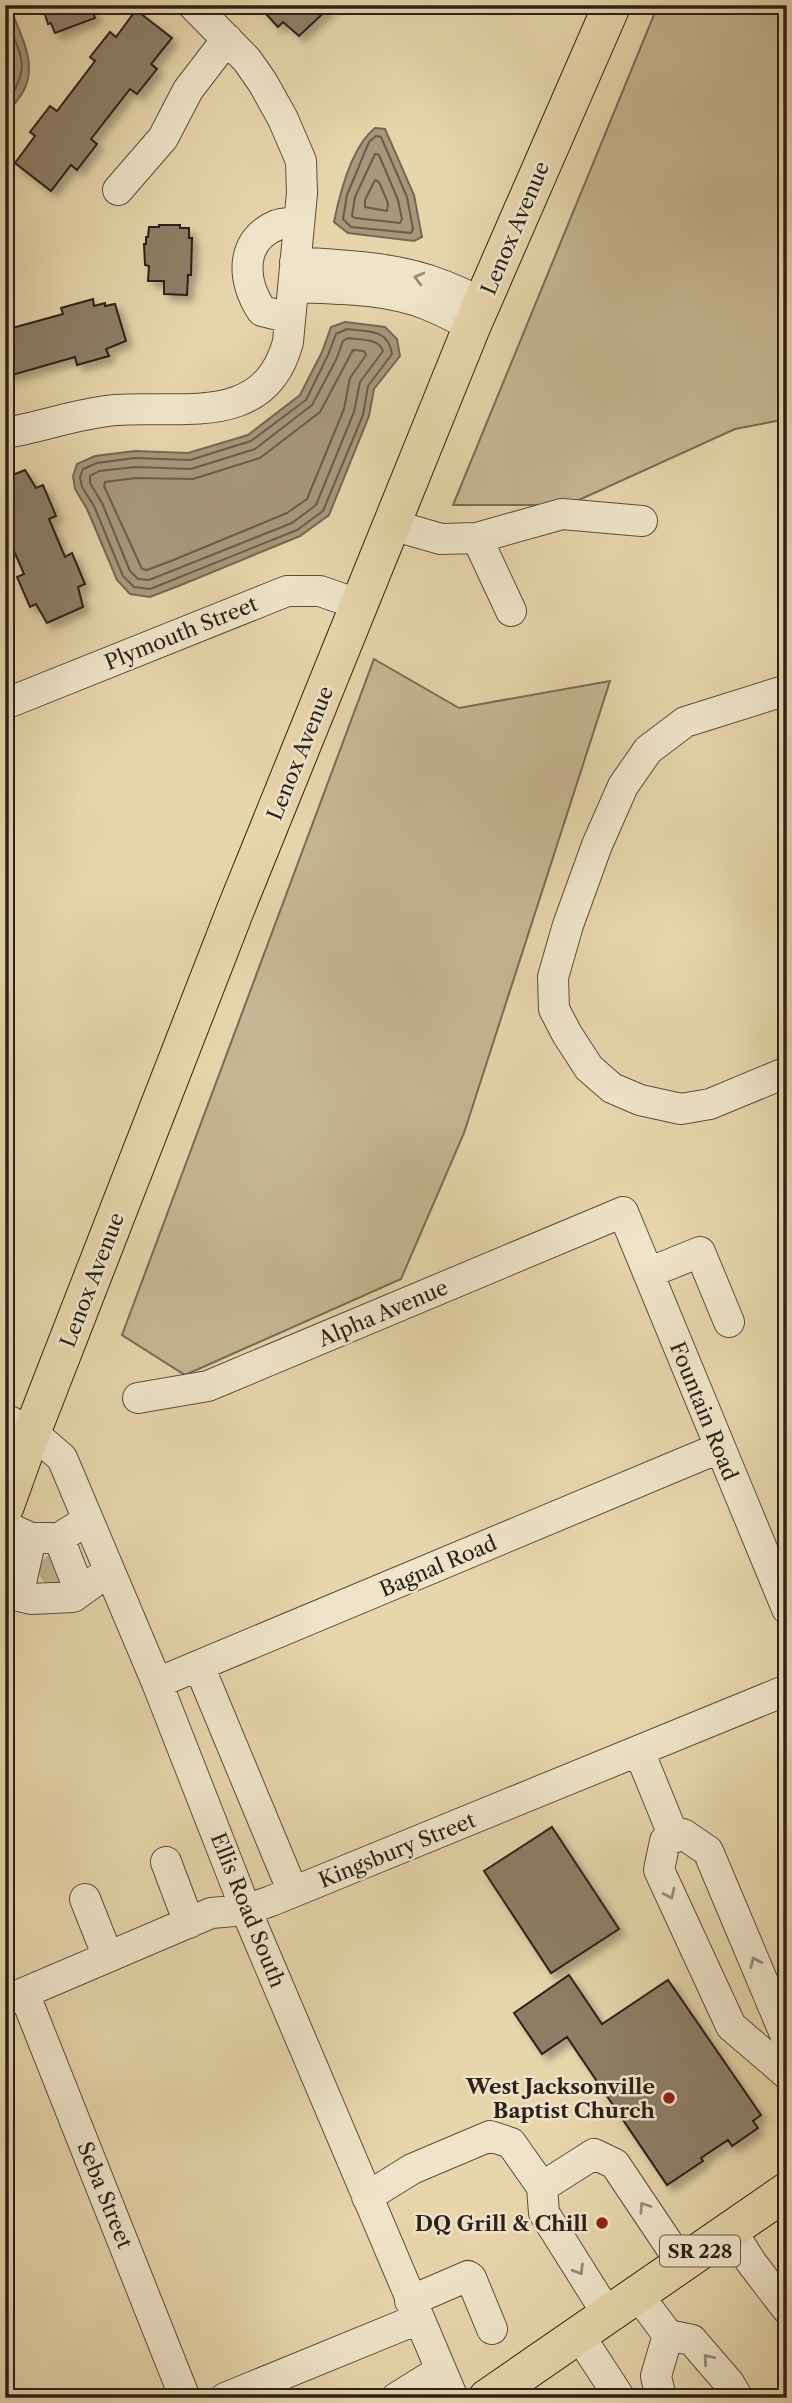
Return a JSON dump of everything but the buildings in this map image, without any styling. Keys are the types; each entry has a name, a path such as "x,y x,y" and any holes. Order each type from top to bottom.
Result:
{"main road":[{"name":"Lenox Avenue","path":"5,1507 19,1425 162,1096 478,315 612,5"},
{"name":"SR 228","path":"486,2398 787,2191"}],"street":[{"path":"5,433 87,414 117,410 195,410 225,407 251,396 272,377 285,352 302,194 301,161 264,83 247,60 193,5"},
{"path":"118,190 163,138 188,90 227,39"},
{"path":"290,318 262,311 252,297 247,279 248,258 260,236 278,224 299,223"},
{"path":"294,275 478,315"},
{"path":"392,525 441,539 477,538 562,514 642,521"},
{"path":"477,538 511,611"},
{"name":"Plymouth Street","path":"5,704 286,591 320,591 360,605"},
{"path":"787,690 685,722 648,750 623,786 597,845 568,925 553,977 554,1009 566,1034 589,1068 612,1088 640,1100 681,1108 710,1104 787,1072"},
{"name":"Fountain Road","path":"623,1212 787,1609"},
{"name":"Alpha Avenue","path":"138,1398 208,1386 623,1212"},
{"path":"648,1273 700,1252 729,1322"},
{"name":"Ellis Road South","path":"19,1425 62,1458 157,1683 246,1910 453,2398"},
{"name":"Bagnal Road","path":"157,1683 719,1448"},
{"path":"88,1520 34,1563 31,1599 73,1597 109,1571"},
{"path":"34,1563 80,1592"},
{"path":"199,1665 293,1892"},
{"name":"Kingsbury Street","path":"15,1997 211,1913 246,1910 293,1892 787,1690"},
{"path":"639,1751 674,1837"},
{"path":"787,2039 708,1851 683,1834 665,1841 659,1870 731,2026 787,2074"},
{"path":"166,1862 190,1923"},
{"path":"85,1899 108,1957"},
{"name":"Seba Street","path":"15,1997 186,2398"},
{"path":"367,2197 412,2169 490,2136 511,2143 542,2187 544,2213 594,2325 620,2398"},
{"path":"542,2187 594,2154 615,2164 682,2264"},
{"path":"731,2230 751,2262 787,2309"},
{"path":"225,2398 414,2310 468,2276 492,2329"},
{"path":"638,2295 668,2335 692,2340 729,2383 738,2398"},
{"path":"661,2398 656,2376 668,2335"},
{"path":"396,2398 441,2370"}],"shaded area":[{"path":"658,5 787,5 787,419 735,429 568,505 453,505"},
{"path":"374,659 459,708 610,681 464,1133 401,1279 185,1375 122,1335"}],"water":[{"path":"5,5 9,5 22,36 29,69 24,90 5,117"},
{"path":"375,128 385,129 414,195 422,237 414,241 348,233 334,222 343,184 353,158 359,146"},
{"path":"345,322 385,327 397,339 400,356 374,389 369,416 329,515 300,536 181,585 150,597 130,594 117,580 87,509 75,489 73,476 77,464 95,456 135,451 188,453 248,435 300,395 322,352 331,327"}],"tunnel":[{"path":"42,1579 58,1567"}],"place":[{"name":"West Jacksonville Baptist Church","path":"669,2098"},
{"name":"DQ Grill & Chill","path":"602,2223"}]}
